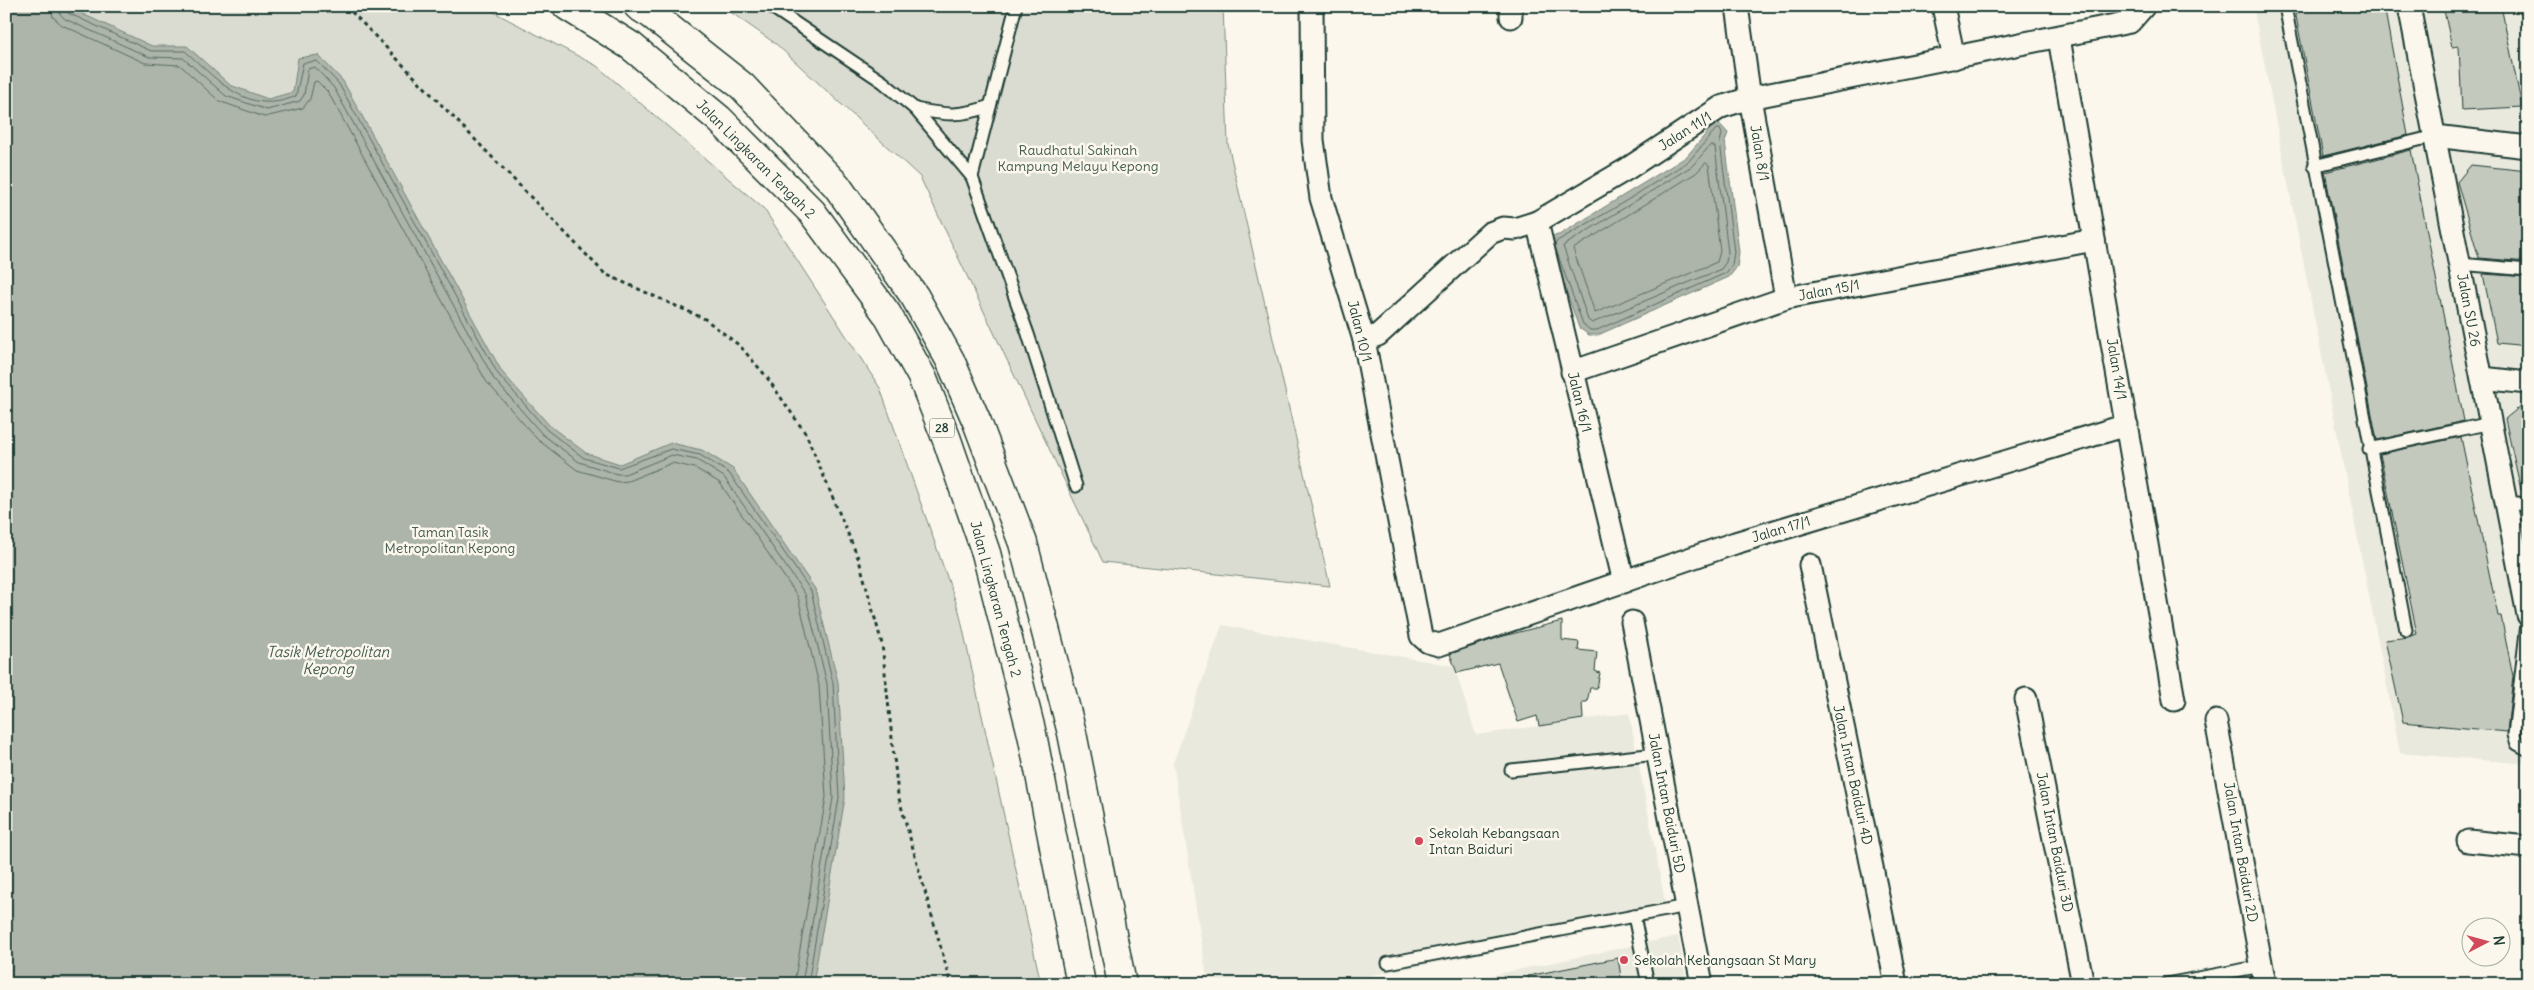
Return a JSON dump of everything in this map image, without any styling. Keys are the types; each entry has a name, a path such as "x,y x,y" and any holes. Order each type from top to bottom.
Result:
{"highway":[{"name":"Jalan Lingkaran Tengah 2","path":"567,6 631,46 719,119 812,212 887,314 922,377 947,440 986,553 1032,734 1081,984"},
{"name":"28","path":"638,6 651,14 742,86 837,186 915,298 950,360 977,422 1023,543 1072,733 1122,984"}],"street":[{"name":"Jalan 10/1","path":"1312,6 1313,140 1321,198 1364,340 1421,636 1428,642 1439,645"},
{"name":"Jalan 8/1","path":"1737,6 1750,98 1786,298"},
{"path":"1943,6 1954,58"},
{"name":"Jalan 11/1","path":"1364,340 1378,335 1490,233 1503,228 1515,229 1537,222 1627,169 1721,107 1750,98 2060,38 2130,22 2144,6"},
{"name":"Jalan SU 26","path":"2409,6 2528,615"},
{"name":"Jalan 14/1","path":"2060,38 2174,700"},
{"path":"2435,136 2528,147"},
{"name":"Jalan 16/1","path":"1537,222 1624,582"},
{"name":"Jalan 15/1","path":"1572,372 1786,298 2094,240"},
{"path":"2482,378 2528,383"},
{"name":"Jalan 17/1","path":"1439,645 1735,543 2127,425"},
{"name":"Jalan Intan Baiduri 4D","path":"1810,565 1896,984"},
{"name":"Jalan Intan Baiduri 5D","path":"1632,622 1702,984"},
{"name":"Jalan Intan Baiduri 3D","path":"2026,700 2083,984"},
{"name":"Jalan Intan Baiduri 2D","path":"2216,720 2263,975"},
{"path":"2468,841 2528,847"}],"lane":[{"path":"770,6 883,82 915,109 972,177 1028,334 1076,486"},
{"path":"972,177 1016,6"},
{"path":"2285,6 2314,166 2406,630"},
{"path":"915,109 949,115 970,114 990,106"},
{"path":"2314,166 2435,136"},
{"path":"2460,264 2528,270"},
{"path":"2369,449 2491,423"},
{"path":"2506,502 2528,504"},
{"path":"2528,615 2514,735 2517,744 2528,750"},
{"path":"1511,770 1657,754"},
{"path":"1388,963 1687,906"},
{"path":"1634,916 1648,984"},
{"path":"2166,984 2263,975"}],"path":[{"path":"346,6 605,274 705,319 740,346 766,376 806,434 859,560 882,644 898,795 951,984"}],"shaded area":[{"path":"2253,6 2528,6 2528,764 2400,753"},
{"name":"Sekolah Kebangsaan Intan Baiduri","path":"1222,625 1454,666 1476,735 1629,713 1668,918 1326,984 1208,984 1173,763"},
{"name":"Sekolah Kebangsaan St Mary","path":"1678,936 1687,984 1451,984"}],"green space":[{"name":"Tasik Metropolitan Kepong","path":"6,6 482,6 597,66 764,209 880,388 959,611 1041,984 6,984"},
{"name":"Raudhatul Sakinah Kampung Melayu Kepong","path":"722,6 1223,6 1228,144 1330,586 1103,562 920,177 776,44"}],"water":[{"name":"Tasik Metropolitan Kepong","path":"6,6 65,6 152,46 187,46 230,85 268,99 293,92 298,58 318,55 343,81 502,372 550,426 586,453 620,464 671,443 702,450 733,469 815,589 838,682 845,798 813,984 6,984"},
{"path":"1717,121 1728,133 1725,141 1739,252 1737,267 1729,277 1598,335 1589,335 1579,328 1553,253 1551,236 1559,235 1686,157"}],"building":[{"path":"2294,6 2384,6 2408,135 2323,156"},
{"path":"2443,6 2501,6 2522,107 2462,110 2459,46 2452,47"},
{"path":"2411,150 2464,421 2377,440 2325,172"},
{"path":"2471,165 2528,171 2528,262 2479,258 2457,182"},
{"path":"2483,274 2528,277 2528,346 2497,343"},
{"path":"2528,400 2528,489 2521,490 2505,419"},
{"path":"2461,437 2498,616 2501,616 2513,676 2507,732 2403,722 2385,640 2417,634 2380,454"},
{"path":"1562,621 1562,640 1579,642 1578,650 1597,652 1595,671 1600,673 1597,688 1590,688 1587,702 1582,702 1583,719 1539,726 1537,716 1518,722 1498,663 1457,673 1450,654 1500,637"},
{"path":"1618,958 1622,984 1529,984 1528,976"}],"place":[{"name":"Sekolah Kebangsaan Intan Baiduri","path":"1419,841"},
{"name":"Sekolah Kebangsaan St Mary","path":"1624,960"}],"park label":[{"name":"Taman Tasik Metropolitan Kepong","path":"450,540"}]}
